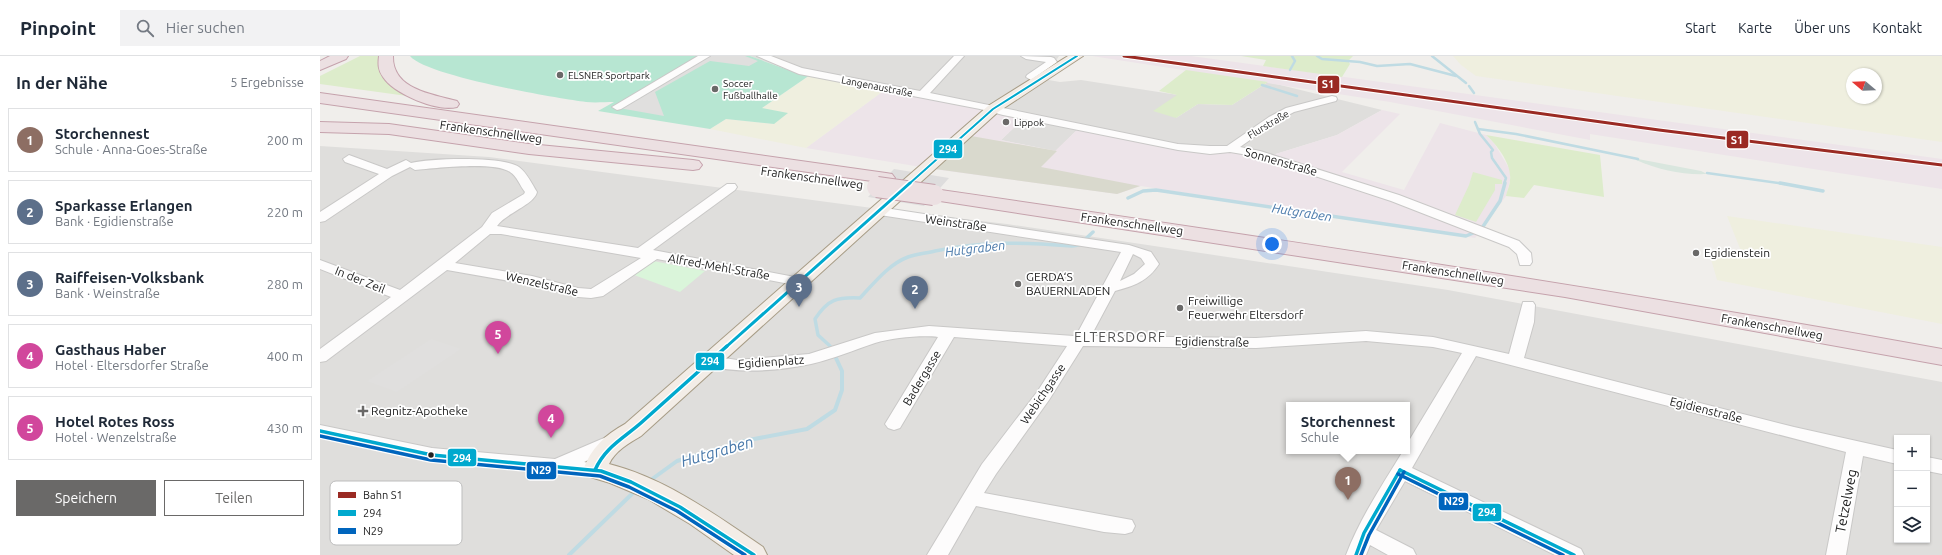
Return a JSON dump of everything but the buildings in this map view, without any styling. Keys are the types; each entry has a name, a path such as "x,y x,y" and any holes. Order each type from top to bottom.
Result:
{"highway":[{"path":"320,66 341,56"},
{"path":"386,56 386,65 392,79 413,93 446,104 652,139 714,153"},
{"path":"320,89 502,114"},
{"name":"Frankenschnellweg","path":"320,98 714,153 881,183"},
{"name":"Frankenschnellweg","path":"320,106 790,175 881,183 1232,227 1560,277 1942,344"},
{"path":"320,127 389,129 529,149 652,160 764,174 790,175"},
{"name":"Frankenschnellweg","path":"938,190 1560,290 1942,357"}],"main road":[{"path":"754,555 680,507 640,486 598,471 623,446 626,434 711,361 993,109 1010,96 1077,56"}],"street":[{"path":"617,107 705,56"},
{"name":"Langenaustraße","path":"762,56 799,70 993,109"},
{"path":"922,95 959,56"},
{"path":"1026,56 1051,60 1052,62 1031,77"},
{"name":"Flurstraße","path":"1230,148 1273,119 1290,110 1332,99"},
{"name":"Sonnenstraße","path":"993,109 1178,147 1210,150 1230,148 1256,153 1395,198 1478,230 1517,246 1524,253 1525,262"},
{"path":"349,159 388,173"},
{"path":"320,218 388,173 411,165 474,163 509,167 515,170 531,192 530,196 498,216 487,230 444,266 401,296 320,357"},
{"name":"Alfred-Mehl-Straße","path":"646,255 731,187"},
{"name":"Weinstraße","path":"878,212 1129,249"},
{"name":"Alfred-Mehl-Straße","path":"487,230 501,230 720,266 800,282"},
{"path":"1109,287 1124,285 1132,281 1145,273 1152,264 1145,254 1129,249"},
{"name":"Webichgasse","path":"937,555 989,469 1043,396 1084,334 1129,249"},
{"name":"Wenzelstraße","path":"444,266 501,274 551,285 589,296 598,293 646,255"},
{"name":"In der Zeil","path":"320,264 401,296"},
{"path":"1515,362 1526,322 1528,305"},
{"name":"Egidienstraße","path":"860,343 875,338 929,331 1053,341 1256,343 1366,336 1433,342 1472,350 1894,456"},
{"name":"Badergasse","path":"894,424 949,332"},
{"name":"Egidienplatz","path":"711,361 737,365 776,363 810,359 860,343"},
{"path":"1410,453 1472,350"},
{"path":"320,431 385,447 432,455 598,471"},
{"path":"557,466 626,434"},
{"name":"Tetzelweg","path":"1836,555 1856,447"},
{"path":"1356,555 1364,533 1410,454"},
{"path":"1930,465 1942,468"},
{"path":"1400,470 1574,555"},
{"path":"972,498 1104,524 1125,526"},
{"path":"1364,533 1406,555"}],"shaded area":[{"path":"710,56 745,56 758,61 749,66 710,61 655,92 664,116 619,108"},
{"path":"750,56 1059,56 1055,62 1032,77 1060,82 1081,80 1178,95 1176,118 1198,104 1232,105 1268,82 1382,110 1337,135 1269,156 1242,147 1228,145 1198,148 1080,127 1056,151 1001,140 1025,117 791,71"},
{"path":"1092,56 1191,56 1942,159 1942,189 1590,134 1590,140 1390,102"},
{"path":"886,89 1026,117 1001,140 1055,151 1080,127 1198,148 1228,145 1242,147 1269,156 1337,135 1382,110 1400,114 1342,172 1404,190 1440,123 1486,135 1494,143 1510,170 1510,181 1506,196 1475,238 1141,186 1117,194 933,169 806,148"},
{"path":"971,136 1057,151 1041,167 1140,186 1117,194 935,169"},
{"path":"320,146 489,157 887,210 1007,224 1448,290 1942,382 1942,555 320,555"},
{"path":"1638,159 1701,171 1707,174 1689,174 1671,171 1653,167 1636,160"},
{"path":"431,339 461,349 397,392 367,381"}],"green space":[{"path":"360,56 381,56 382,71 386,80 394,88 407,96 320,84 320,76"},
{"path":"410,56 750,56 791,71 810,75 762,108 788,113 774,124 726,119 710,129 598,111 614,102 586,102 493,85 440,71 421,64"},
{"path":"1241,56 1353,56 1348,61 1350,64 1342,77 1263,66 1266,60"},
{"path":"1453,56 1942,56 1942,142 1476,76 1461,65"},
{"path":"1186,70 1268,82 1232,105 1198,104 1176,118 1153,111 1177,95 1159,91"},
{"path":"810,75 886,89 806,148 710,129 726,119 774,124 762,108"},
{"path":"1486,135 1600,155 1604,197 1534,185 1524,198 1506,196 1510,182 1509,168 1499,149"},
{"path":"1473,172 1502,180 1502,184 1495,184 1495,190 1476,222 1455,215 1469,185"},
{"path":"1727,216 1942,247 1942,324 1717,280 1709,252 1743,256"},
{"path":"653,261 705,271 680,292 634,275"}],"pier":[{"path":"894,169 949,178 924,206 868,197"}],"waterway":[{"path":"1290,70 1295,61 1292,56"},
{"path":"1317,56 1322,59 1360,62 1377,66 1410,64 1456,76"},
{"name":"Hutgraben","path":"1432,56 1466,83"},
{"path":"1262,85 1297,96"},
{"name":"Hutgraben","path":"1469,86 1474,93"},
{"name":"Hutgraben","path":"1475,122 1480,134 1493,150 1491,152 1492,158 1506,178 1504,184"},
{"path":"1478,129 1516,134 1638,159"},
{"path":"1707,173 1785,184"},
{"name":"Hutgraben","path":"1482,228 1500,201 1505,183"},
{"path":"1780,183 1823,191"},
{"name":"Hutgraben","path":"1128,198 1143,191 1156,190 1466,236 1478,231"},
{"name":"Hutgraben","path":"830,346 818,335 815,319 824,307 839,299 860,298 876,280 894,264 901,260 918,254 970,245 1004,243 1079,245 1093,232"},
{"name":"Hutgraben","path":"648,482 677,461 749,440 807,429 835,410 842,390 842,371 835,356"},
{"name":"Hutgraben","path":"569,555 635,491"}],"rail line":[{"name":"S1","path":"1124,56 1659,130 1942,165"}],"transit line":[{"name":"294","path":"595,470 598,463 610,447 633,430 993,109 1077,56"},
{"name":"294","path":"320,431 432,455 601,471 631,482 680,507 754,555"},
{"name":"N29","path":"320,436 431,460 600,476 629,487 677,511 745,555"},
{"name":"294","path":"1400,470 1574,555"},
{"name":"294","path":"1356,555 1364,533 1400,470"},
{"name":"N29","path":"1361,555 1369,535 1404,472"},
{"name":"N29","path":"1398,474 1563,555"}],"place":[{"name":"ELSNER Sportpark","path":"560,75"},
{"name":"Soccer Fußballhalle","path":"715,89"},
{"name":"Lippok","path":"1006,122"},
{"name":"Egidienstein","path":"1696,253"},
{"name":"GERDA‘S BAUERNLADEN","path":"1018,284"},
{"name":"Raiffeisen-Volksbank","path":"799,307"},
{"name":"Freiwillige Feuerwehr Eltersdorf","path":"1180,308"},
{"name":"Sparkasse Erlangen","path":"915,309"},
{"name":"Hotel Rotes Ross","path":"498,354"},
{"name":"Regnitz-Apotheke","path":"363,411"},
{"name":"Gasthaus Haber","path":"551,438"},
{"name":"Storchennest","path":"1348,500"}],"district":[{"name":"ELTERSDORF","path":"1120,337"}]}
